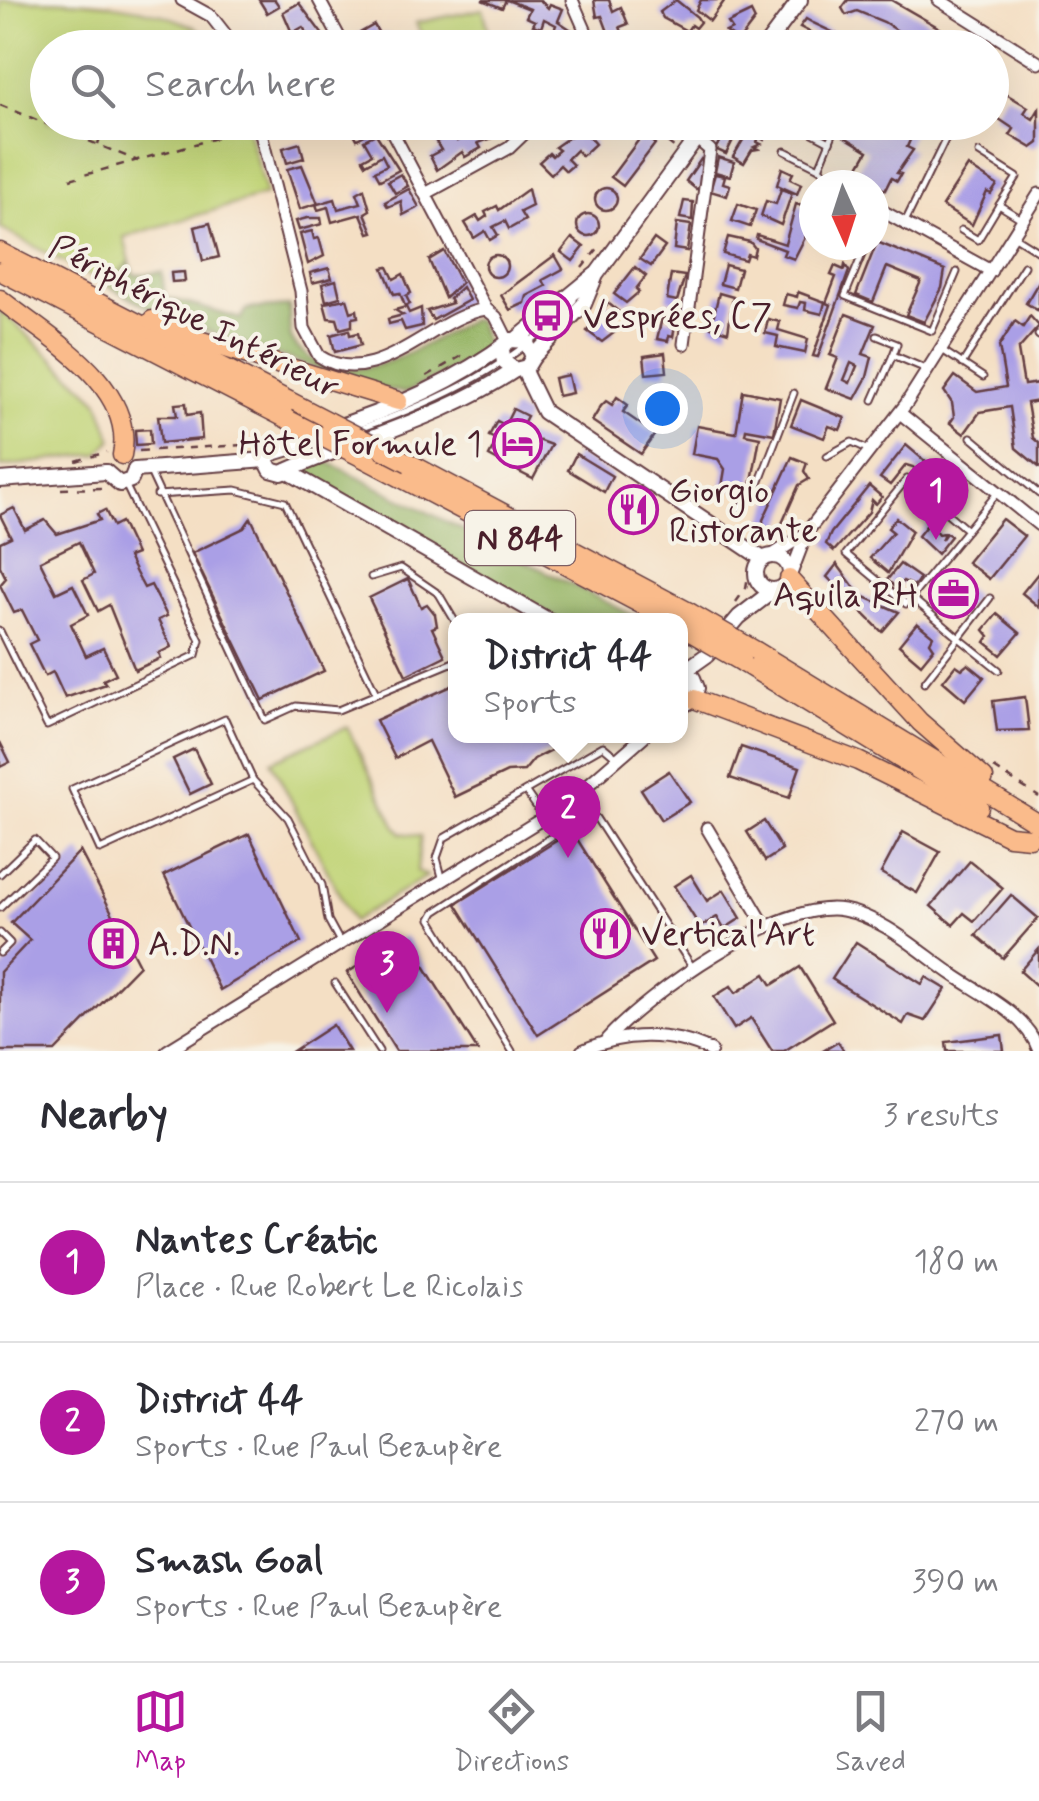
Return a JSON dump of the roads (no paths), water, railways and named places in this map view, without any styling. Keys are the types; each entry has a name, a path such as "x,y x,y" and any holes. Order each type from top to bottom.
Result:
{"highway":[{"name":"Périphérique Intérieur","path":"0,252 409,463 673,613"},
{"name":"N 844","path":"0,271 658,613"},
{"path":"0,299 100,382 122,414 123,450"},
{"path":"118,315 138,314 200,340 405,411"},
{"path":"784,581 920,722 996,786 1007,804"},
{"name":"N 844","path":"688,621 1007,804 1036,835"},
{"name":"N 844","path":"749,656 1036,835"},
{"path":"688,701 858,761 1009,836 1036,835"}],"street":[{"path":"182,0 211,16 222,30"},
{"path":"319,0 335,30"},
{"path":"572,0 585,30"},
{"path":"778,30 800,0"},
{"path":"939,0 959,4 995,30"},
{"path":"1009,40 1039,62"},
{"path":"263,140 301,291 304,328 318,356 341,366 373,362 486,309"},
{"path":"397,140 486,309 517,354 544,412 761,557 785,560 784,581"},
{"path":"426,193 517,140"},
{"path":"285,456 405,411 517,354 588,272 688,140"},
{"path":"684,344 710,150 695,140"},
{"path":"734,614 784,581 807,532 900,413 1039,194"},
{"path":"889,214 991,271"},
{"path":"525,613 285,456 270,450 266,460 271,470 285,456 405,411 517,354 584,304 588,272"},
{"path":"900,413 1039,525"},
{"path":"106,472 110,459 123,450 142,470"},
{"path":"106,472 115,483 125,484 142,470 266,460"},
{"path":"0,480 106,472"},
{"path":"688,699 707,655 757,576 761,557 807,532"},
{"path":"757,576 763,586 784,581"},
{"path":"688,668 707,655"},
{"path":"167,1051 544,818 620,760 636,743"},
{"path":"706,828 765,926"},
{"path":"606,1040 628,1016 765,926 806,911 830,909 874,921 1024,1022 1039,1051"},
{"path":"582,1051 606,1040 655,1036 694,1043 710,1051"}],"lane":[{"path":"819,168 830,142 826,140"},
{"path":"905,222 945,140"},
{"path":"785,150 821,170"},
{"path":"961,230 978,240 1016,177 978,153"},
{"path":"999,205 1023,220"},
{"path":"1013,236 1039,252"},
{"path":"860,260 845,296 932,331 962,364 983,377"},
{"path":"962,364 1024,266"},
{"path":"932,331 957,272"},
{"path":"873,400 897,344 877,336"},
{"path":"893,355 929,370"},
{"path":"734,512 755,494 794,393"},
{"path":"971,437 1039,494"},
{"path":"826,456 852,442 872,451"},
{"path":"106,472 142,470 265,720 296,706 338,710 448,666"},
{"path":"966,530 907,480 846,554 906,604 1000,490"},
{"path":"0,631 48,726 196,655 200,640 125,484"},
{"path":"157,495 236,490 284,502 375,692"},
{"path":"371,577 402,568 439,594 451,613"},
{"path":"912,598 999,670"},
{"path":"924,683 990,598"},
{"path":"252,780 100,850 72,789 225,719 252,780 288,818 322,885 328,920 340,942"},
{"path":"443,880 437,867 444,838 603,746 620,760"},
{"path":"526,792 544,818"},
{"path":"512,1051 431,919 434,912 582,817 596,818 694,971"},
{"path":"0,874 35,840 52,858 0,908"},
{"path":"0,933 10,943 0,953"},
{"path":"335,983 379,1051"}],"place":[{"name":"Vesprées, C7","path":"548,316"},
{"name":"Hôtel Formule 1","path":"517,443"},
{"name":"Giorgio Ristorante","path":"634,510"},
{"name":"Nantes Créatic","path":"936,540"},
{"name":"Aquila RH","path":"953,594"},
{"name":"District 44","path":"568,858"},
{"name":"Vertical'Art","path":"606,933"},
{"name":"A.D.N.","path":"113,943"},
{"name":"Smash Goal","path":"387,1013"}]}
